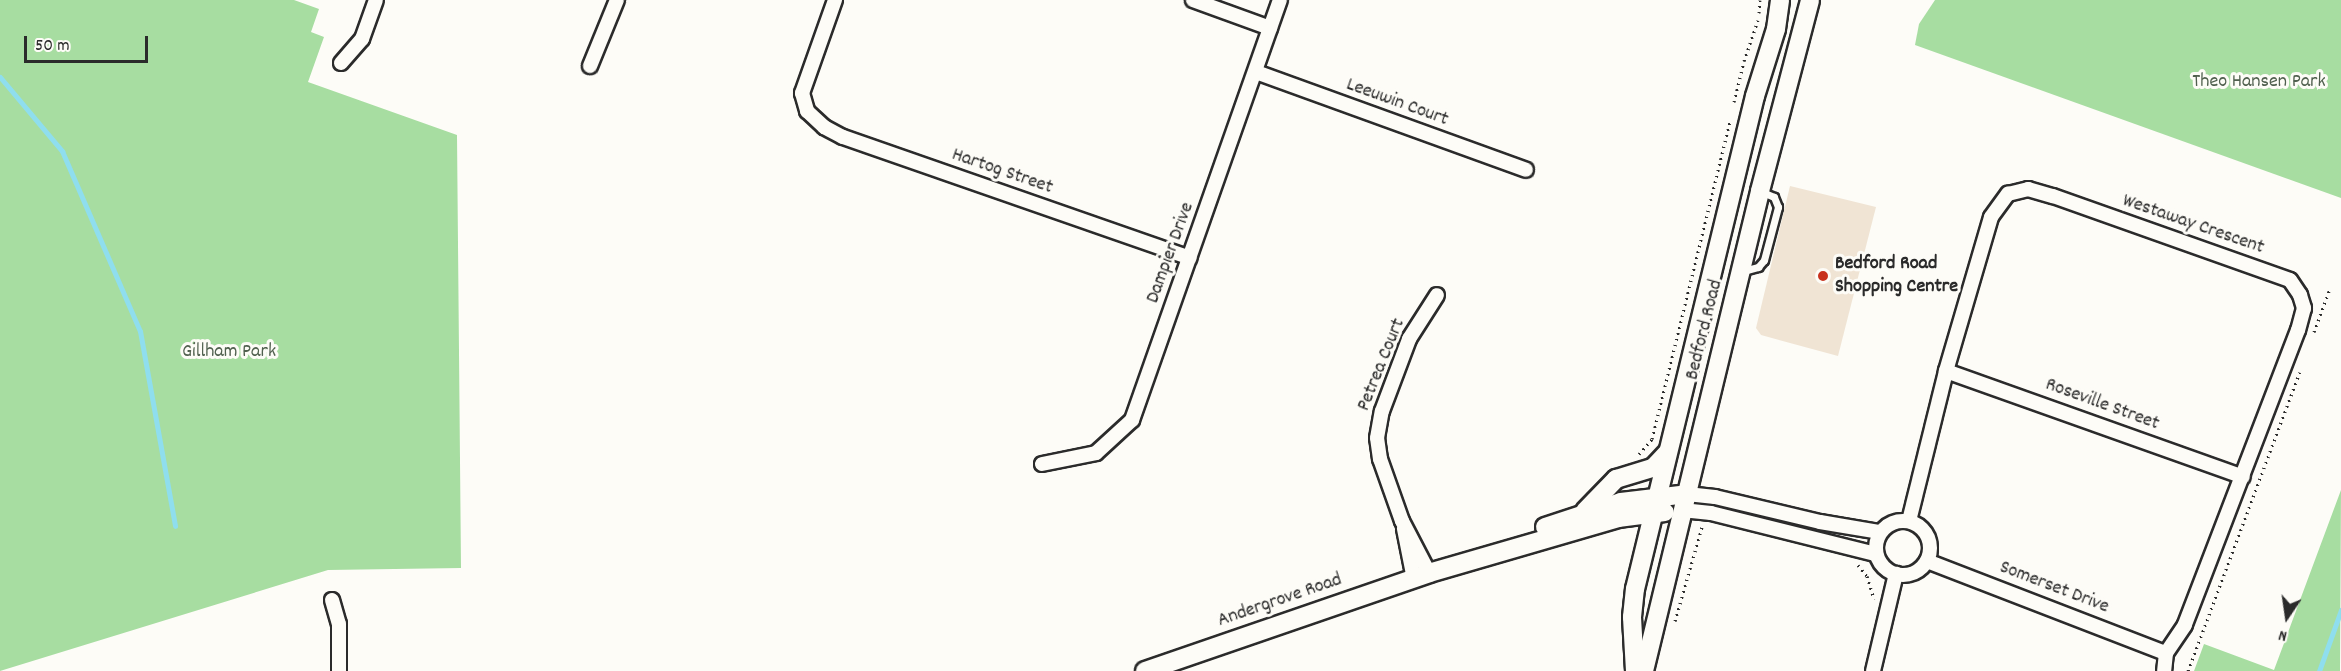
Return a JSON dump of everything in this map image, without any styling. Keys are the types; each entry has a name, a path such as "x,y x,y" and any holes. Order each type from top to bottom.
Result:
{"street":[{"path":"341,63 362,39 376,0"},
{"path":"590,66 617,0"},
{"name":"Hartog Street","path":"835,0 802,93 807,111 824,127 843,137 1190,258"},
{"path":"1193,0 1270,28"},
{"name":"Dampier Drive","path":"1042,464 1096,453 1132,420 1280,0"},
{"name":"Bedford Road","path":"1635,671 1632,607 1755,96 1776,29 1780,0"},
{"name":"Bedford Road","path":"1644,671 1743,271 1760,191 1810,0"},
{"name":"Leeuwin Court","path":"1256,72 1526,170"},
{"name":"Westaway Crescent","path":"1909,521 1946,372 1991,217 2008,194 2028,189 2053,196 2290,280 2300,295 2304,308 2243,477 2185,625 2166,653 2164,671"},
{"name":"Petrea Court","path":"1421,576 1379,452 1378,427 1411,334 1437,295"},
{"name":"Roseville Street","path":"1946,372 2243,477"},
{"path":"1573,517 1589,508 1616,479 1657,466 1669,449"},
{"path":"1684,502 1708,495 1820,522 1880,532"},
{"name":"Andergrove Road","path":"1421,576 1508,539 1621,502 1655,504 1684,502"},
{"path":"1684,502 1711,513 1876,554"},
{"name":"Andergrove Road","path":"1145,671 1421,576 1606,521 1655,504"},
{"path":"1898,520 1909,521 1924,530 1930,545 1927,561 1914,573 1896,574 1883,566 1876,554 1880,532 1888,524 1898,520"},
{"name":"Somerset Drive","path":"1927,561 2166,653"},
{"path":"1874,671 1896,574"},
{"path":"332,600 339,624 339,671"}],"path":[{"path":"1638,462 1639,454 1652,439 1654,432 1717,166 1744,61 1758,21 1760,0"},
{"path":"2313,336 2329,291"},
{"path":"2188,671 2301,370"},
{"path":"1674,627 1700,528 1705,526"},
{"path":"1853,559 1867,576 1874,602"}],"shaded area":[{"path":"1790,186 1876,207 1838,356 1761,335 1756,328"}],"green space":[{"name":"Gillham Park","path":"0,0 294,0 319,9 311,32 324,37 308,82 457,135 461,568 328,570 0,671"},
{"name":"Theo Hansen Park","path":"1935,0 2341,0 2341,198 1915,45 1919,24"},
{"path":"2341,490 2340,671 2194,671 2204,644 2274,670"}],"waterway":[{"path":"0,77 62,151 140,331 175,526"},
{"path":"2319,671 2341,610"}],"place":[{"name":"Bedford Road Shopping Centre","path":"1823,276"}]}
